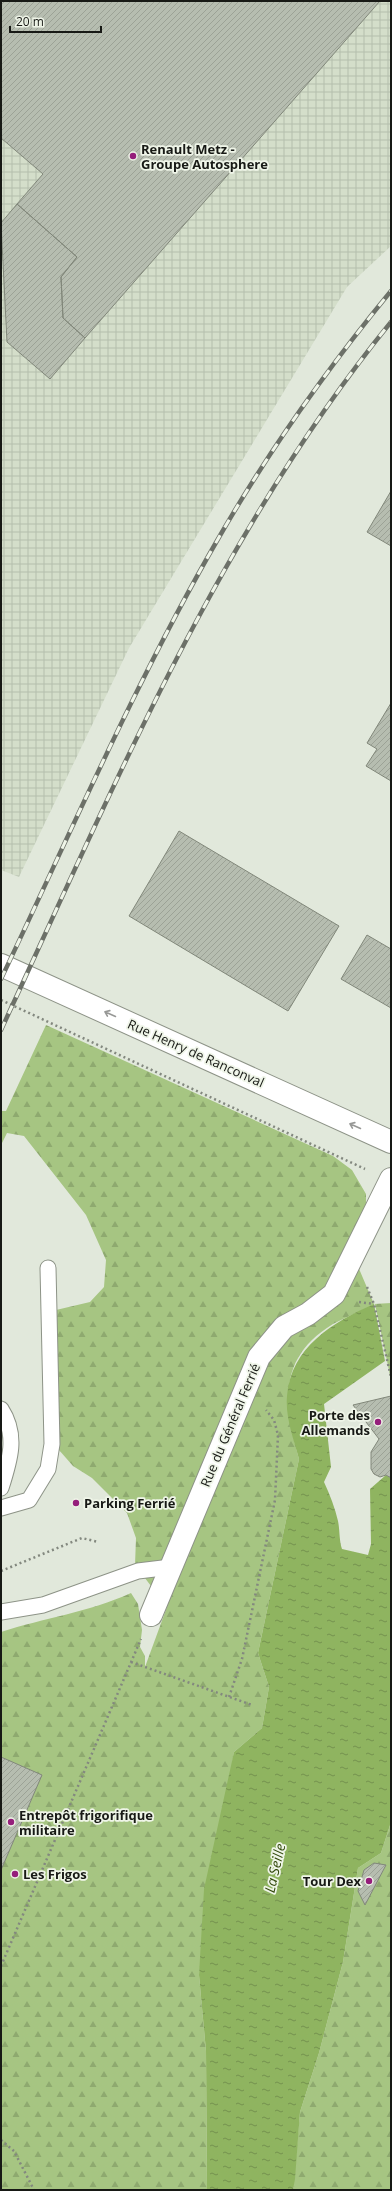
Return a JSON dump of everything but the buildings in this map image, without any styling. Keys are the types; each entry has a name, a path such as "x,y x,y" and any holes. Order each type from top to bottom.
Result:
{"street":[{"name":"Rue Henry de Ranconval","path":"1,965 391,1142"},
{"name":"Rue du Général Ferrié","path":"151,1615 259,1357 284,1327 308,1314 334,1294 391,1180"}],"lane":[{"path":"1,1508 29,1500 48,1469 52,1444 48,1268"},
{"path":"1,1408 5,1415 12,1443 1,1488"},
{"path":"1,1612 43,1605 138,1570 171,1567"}],"path":[{"path":"1,1000 391,1180"},
{"path":"354,1301 374,1304 391,1377"},
{"path":"229,1697 242,1659 275,1500 278,1435 274,1420 265,1408"},
{"path":"1,1571 82,1538 98,1542"},
{"path":"1,1966 151,1615"},
{"path":"131,1662 252,1705"},
{"path":"1,2140 14,2151 34,2190"}],"shaded area":[{"path":"1,1 391,1 391,246 347,287 129,648 19,877 1,870"}],"green space":[{"path":"46,1025 333,1156 352,1170 366,1194 366,1231 354,1257 374,1304 391,1303 391,1380 375,1304 333,1324 315,1337 302,1352 294,1367 289,1384 288,1402 290,1420 299,1459 258,1653 269,1687 262,1728 234,1752 199,1975 206,2051 207,2190 1,2190 1,1632 83,1610 115,1600 131,1593 138,1604 142,1630 140,1647 145,1656 145,1667 167,1607 135,1565 136,1538 127,1513 92,1478 73,1466 59,1450 57,1425 56,1310 90,1302 104,1287 106,1260 86,1215 24,1136 7,1133 1,1145 1,1111 6,1111"},
{"path":"391,1822 391,2190 293,2190 300,2112 319,2053 343,1962 358,1868 381,1853"}],"water":[{"name":"La Seille","path":"374,1304 385,1361 324,1404 331,1467 324,1482 337,1516 342,1549 368,1555 371,1544 370,1489 386,1475 391,1478 391,1822 381,1853 358,1868 343,1962 319,2053 300,2112 293,2190 207,2190 206,2051 199,1975 204,1889 234,1752 262,1728 269,1687 258,1653 299,1459 287,1412 287,1396 290,1379 305,1350 317,1338 344,1319"}],"railway":[{"path":"1,979 105,757 159,647 218,539 257,475 299,412 344,350 391,291"},
{"path":"1,1030 129,754 174,663 222,574 274,487 330,403 391,322"}],"place":[{"name":"Renault Metz - Groupe Autosphere","path":"133,156"},
{"name":"Porte des Allemands","path":"378,1422"},
{"name":"Parking Ferrié","path":"76,1503"},
{"name":"Entrepôt frigorifique militaire","path":"11,1822"},
{"name":"Les Frigos","path":"15,1874"},
{"name":"Tour Dex","path":"369,1881"}]}
